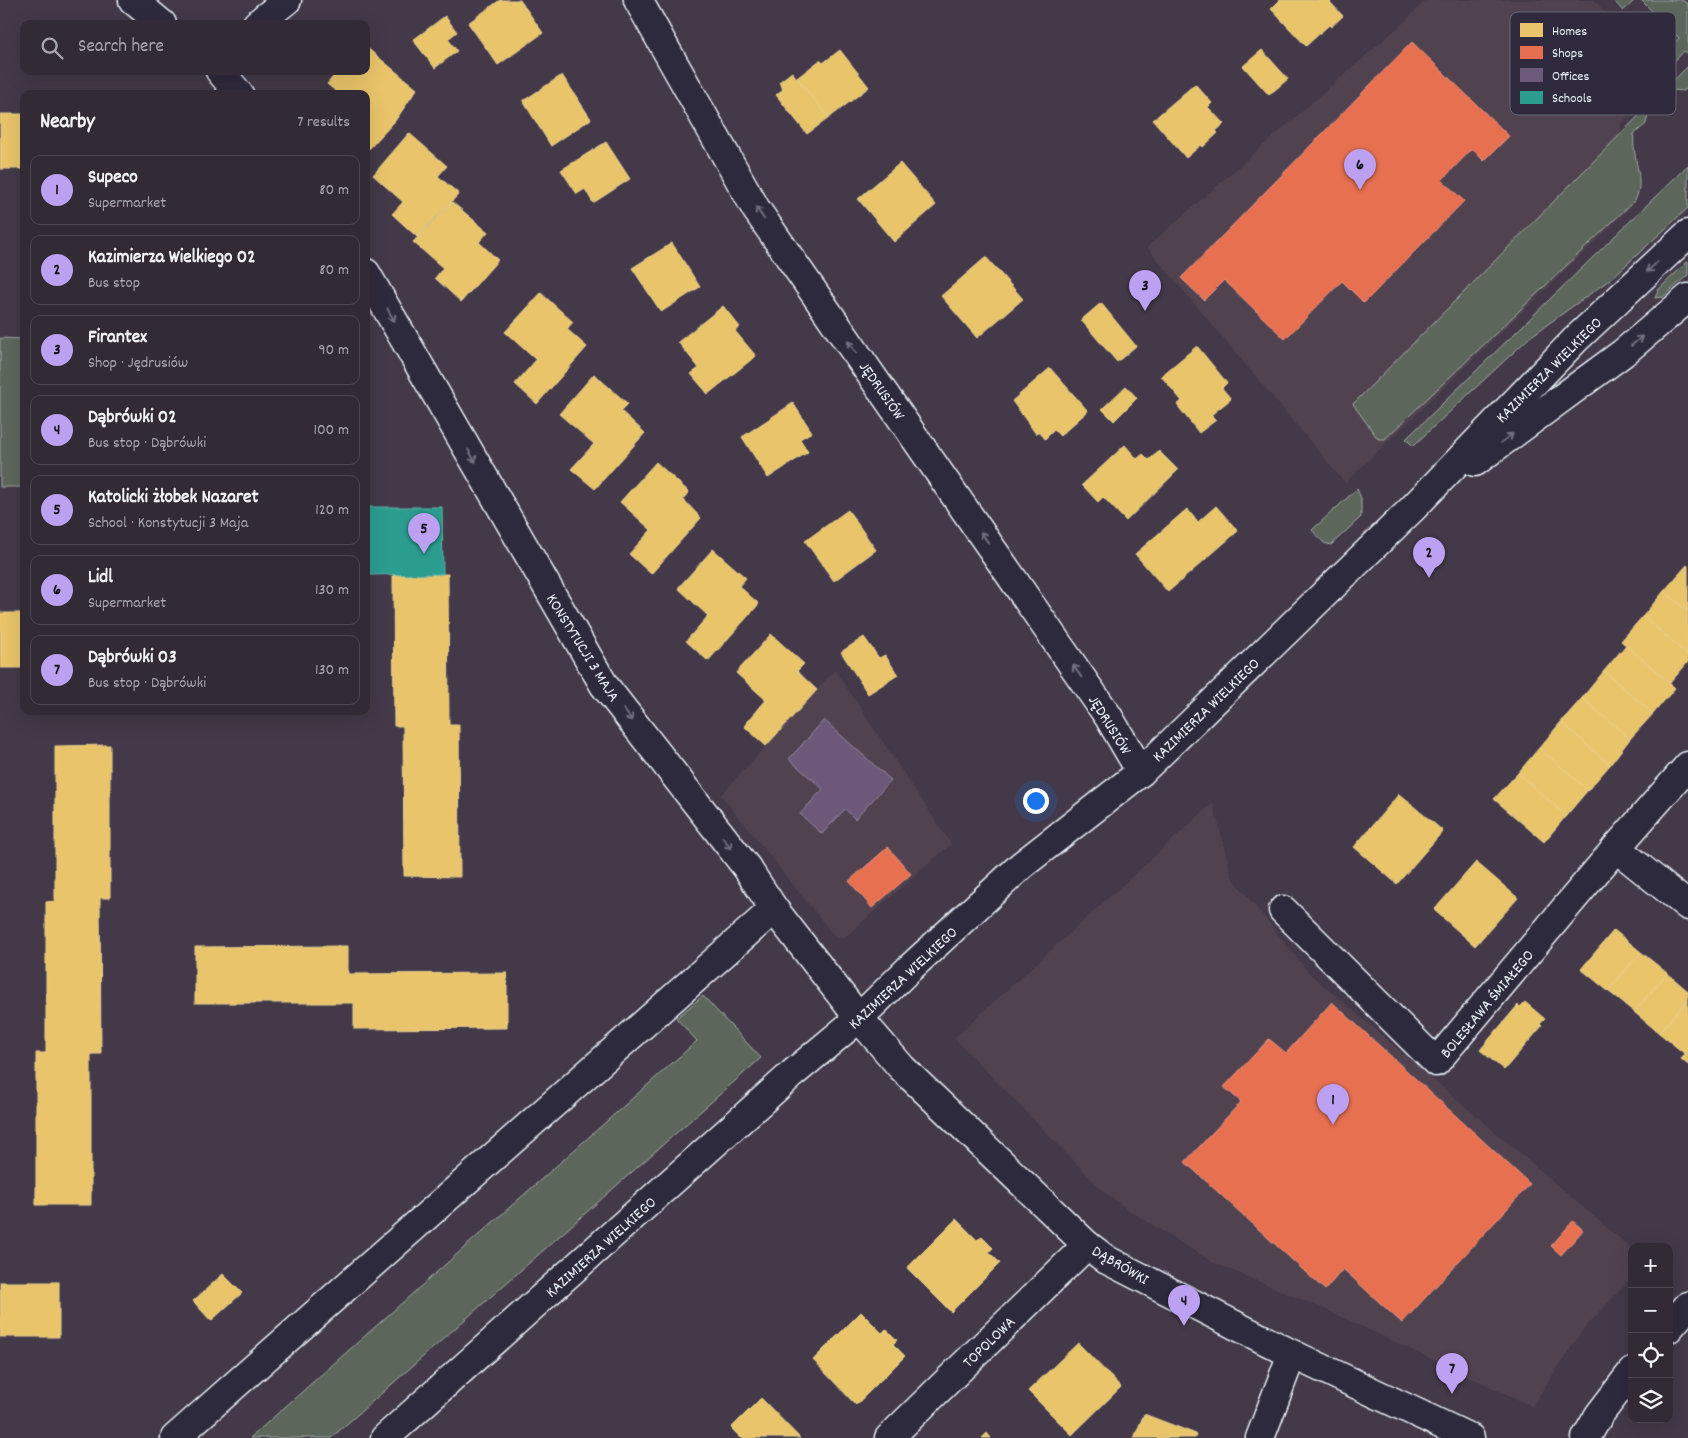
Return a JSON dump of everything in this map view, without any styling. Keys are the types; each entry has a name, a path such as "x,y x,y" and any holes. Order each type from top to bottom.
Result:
{"street":[{"path":"133,0 157,20"},
{"path":"262,20 287,0"},
{"name":"JĘDRUSIÓW","path":"638,0 756,209 1108,716 1141,772"},
{"path":"223,75 236,90"},
{"name":"KAZIMIERZA WIELKIEGO","path":"385,1438 785,1081 860,1018 909,969 1022,865 1141,772 1412,509 1576,339 1688,234"},
{"name":"KONSTYTUCJI 3 MAJA","path":"370,280 604,686 747,868 774,909 860,1018"},
{"name":"KAZIMIERZA WIELKIEGO","path":"1412,509 1623,353 1688,298"},
{"name":"BOLESŁAWA ŚMIAŁEGO","path":"1283,910 1436,1062 1616,848 1688,766"},
{"path":"1616,848 1688,906"},
{"path":"175,1438 774,909"},
{"name":"DĄBRÓWKI","path":"860,1018 902,1068 1087,1245 1107,1260 1292,1354 1470,1438"},
{"name":"TOPOLOWA","path":"889,1438 1087,1245"},
{"path":"1673,1323 1688,1306"},
{"path":"1260,1438 1292,1354"},
{"path":"1586,1438 1599,1415 1628,1377"}],"shaded area":[{"path":"1426,0 1594,0 1605,12 1510,12 1510,115 1630,115 1620,125 1636,202 1345,483 1147,247 1403,23"},
{"path":"835,670 951,844 845,937 835,937 721,795"},
{"path":"1213,803 1232,877 1309,973 1628,1246 1628,1281 1583,1330 1532,1406 1320,1307 1214,1263 1127,1209 1104,1192 954,1038"}],"green space":[{"path":"1613,0 1635,0 1623,11"},
{"path":"1641,0 1682,0 1688,4 1688,54 1684,51 1676,60 1676,41 1679,38 1676,35 1676,12 1653,12"},
{"path":"1688,66 1688,88 1683,91 1676,90 1676,78"},
{"path":"1639,115 1648,115 1646,124 1634,134 1634,151 1639,176 1638,192 1635,200 1385,439 1378,439 1353,404"},
{"path":"1688,165 1688,208 1612,278 1530,337 1413,446 1406,439"},
{"path":"1688,261 1688,275 1663,297 1655,298 1658,290"},
{"path":"0,338 20,339 20,487 0,487"},
{"path":"1357,489 1361,498 1361,517 1331,545 1324,543 1312,530"},
{"path":"703,996 761,1058 331,1438 250,1438 697,1041 676,1018"}],"building: Homes":[{"path":"500,0 520,0 543,33 498,65 468,23"},
{"path":"1280,0 1333,0 1330,2 1343,16 1331,27 1329,25 1306,46 1271,9"},
{"path":"445,16 457,32 448,39 457,51 435,68 413,40"},
{"path":"370,50 417,89 395,121 370,148 370,90 334,90 327,84 335,75 370,75"},
{"path":"840,50 869,87 829,118 797,78 820,60 823,63"},
{"path":"1262,50 1288,79 1269,95 1243,66"},
{"path":"792,72 829,118 807,134 776,95 783,89 779,82"},
{"path":"562,75 591,119 551,146 523,101"},
{"path":"1195,84 1212,103 1208,107 1224,124 1216,131 1218,133 1203,147 1201,145 1186,158 1153,120"},
{"path":"0,114 20,114 20,169 0,169"},
{"path":"409,133 447,166 438,176 459,194 417,237 392,214 403,202 373,175"},
{"path":"606,142 630,179 593,203 585,189 577,194 561,170"},
{"path":"900,163 936,205 894,242 858,199"},
{"path":"452,202 488,232 479,242 498,260 461,302 435,278 443,268 413,242"},
{"path":"672,243 700,287 661,312 632,268"},
{"path":"986,257 1023,299 977,338 941,296"},
{"path":"541,293 573,322 567,329 587,347 537,404 515,384 536,360 505,332"},
{"path":"1101,303 1136,346 1117,362 1081,320"},
{"path":"723,306 740,327 735,331 756,356 708,394 691,374 699,368 678,342"},
{"path":"1197,346 1227,383 1222,388 1231,399 1211,415 1216,420 1199,433 1177,405 1182,401 1161,376"},
{"path":"1050,368 1088,411 1060,436 1054,430 1045,439 1039,431 1036,434 1012,401"},
{"path":"594,374 628,404 621,411 645,433 595,489 571,469 594,444 559,414"},
{"path":"1126,386 1137,398 1114,421 1102,409"},
{"path":"793,403 812,432 800,439 808,452 768,478 742,437"},
{"path":"1125,445 1137,459 1143,454 1149,460 1159,451 1178,470 1126,521 1103,497 1098,502 1082,485"},
{"path":"656,462 689,492 683,499 701,518 651,574 629,554 651,530 620,502"},
{"path":"1216,506 1238,531 1168,592 1135,554 1187,509 1198,522"},
{"path":"848,510 876,550 834,581 805,541"},
{"path":"713,549 746,578 739,586 759,604 708,661 686,641 708,616 678,588"},
{"path":"1688,566 1688,611 1664,591"},
{"path":"448,574 449,725 459,725 460,877 404,876 403,726 394,726 393,575"},
{"path":"1664,591 1688,611 1688,655 1643,616"},
{"path":"0,613 20,613 20,668 0,668"},
{"path":"1643,616 1688,655 1688,662 1670,683 1621,641"},
{"path":"771,634 804,664 797,671 817,690 766,746 744,726 766,700 736,673"},
{"path":"864,637 879,658 885,655 898,675 868,694 841,652"},
{"path":"1626,645 1675,688 1653,714 1604,671"},
{"path":"1604,671 1653,714 1630,739 1582,698"},
{"path":"1582,698 1630,739 1610,765 1561,722"},
{"path":"1561,722 1610,765 1588,790 1539,748"},
{"path":"110,745 110,898 100,898 101,1054 91,1054 91,1205 36,1205 36,1053 46,1053 46,902 55,901 55,746"},
{"path":"1539,748 1588,790 1566,816 1518,773"},
{"path":"1518,773 1566,816 1544,842 1494,799"},
{"path":"1399,794 1443,831 1397,884 1354,847"},
{"path":"1476,862 1518,898 1475,946 1434,910"},
{"path":"1614,930 1641,952 1608,991 1581,969"},
{"path":"348,946 348,974 507,973 507,1028 354,1029 354,1003 195,1003 195,947"},
{"path":"1641,952 1667,973 1634,1012 1608,991"},
{"path":"1667,973 1688,991 1688,999 1659,1033 1634,1012"},
{"path":"1688,999 1688,1051 1685,1054 1659,1033"},
{"path":"1525,1002 1545,1019 1540,1024 1542,1026 1504,1070 1480,1050 1518,1005 1520,1007"},
{"path":"1688,1051 1688,1065 1681,1059"},
{"path":"956,1219 977,1240 982,1237 993,1248 989,1252 1000,1263 951,1312 907,1268"},
{"path":"223,1274 242,1293 211,1321 193,1301"},
{"path":"0,1282 59,1282 59,1337 0,1337"},
{"path":"861,1312 882,1333 886,1329 897,1340 893,1344 905,1356 856,1405 813,1360"},
{"path":"1078,1343 1121,1387 1072,1435 1028,1391"},
{"path":"761,1398 800,1438 741,1438 731,1428"},
{"path":"1144,1414 1196,1434 1195,1438 1134,1438"},
{"path":"987,1433 991,1438 982,1438"}],"building: Shops":[{"path":"1412,42 1509,136 1484,161 1472,149 1442,180 1464,201 1364,303 1342,281 1285,339 1224,280 1204,300 1181,278"},
{"path":"888,847 911,874 872,908 849,881"},
{"path":"1332,1002 1530,1184 1402,1323 1343,1269 1325,1290 1185,1162 1241,1102 1224,1087 1269,1039 1286,1053"},
{"path":"1573,1221 1583,1230 1561,1255 1551,1246"}],"building: Offices":[{"path":"824,720 891,780 855,819 845,809 822,834 800,814 823,789 789,759"}],"building: Schools":[{"path":"370,507 442,507 443,574 370,575"}],"place":[{"name":"Lidl","path":"1360,190"},
{"name":"Firantex","path":"1145,311"},
{"name":"Katolicki żłobek Nazaret","path":"424,554"},
{"name":"Kazimierza Wielkiego 02","path":"1429,578"},
{"name":"Supeco","path":"1333,1125"},
{"name":"Dąbrówki 02","path":"1184,1326"},
{"name":"Dąbrówki 03","path":"1452,1394"}]}
